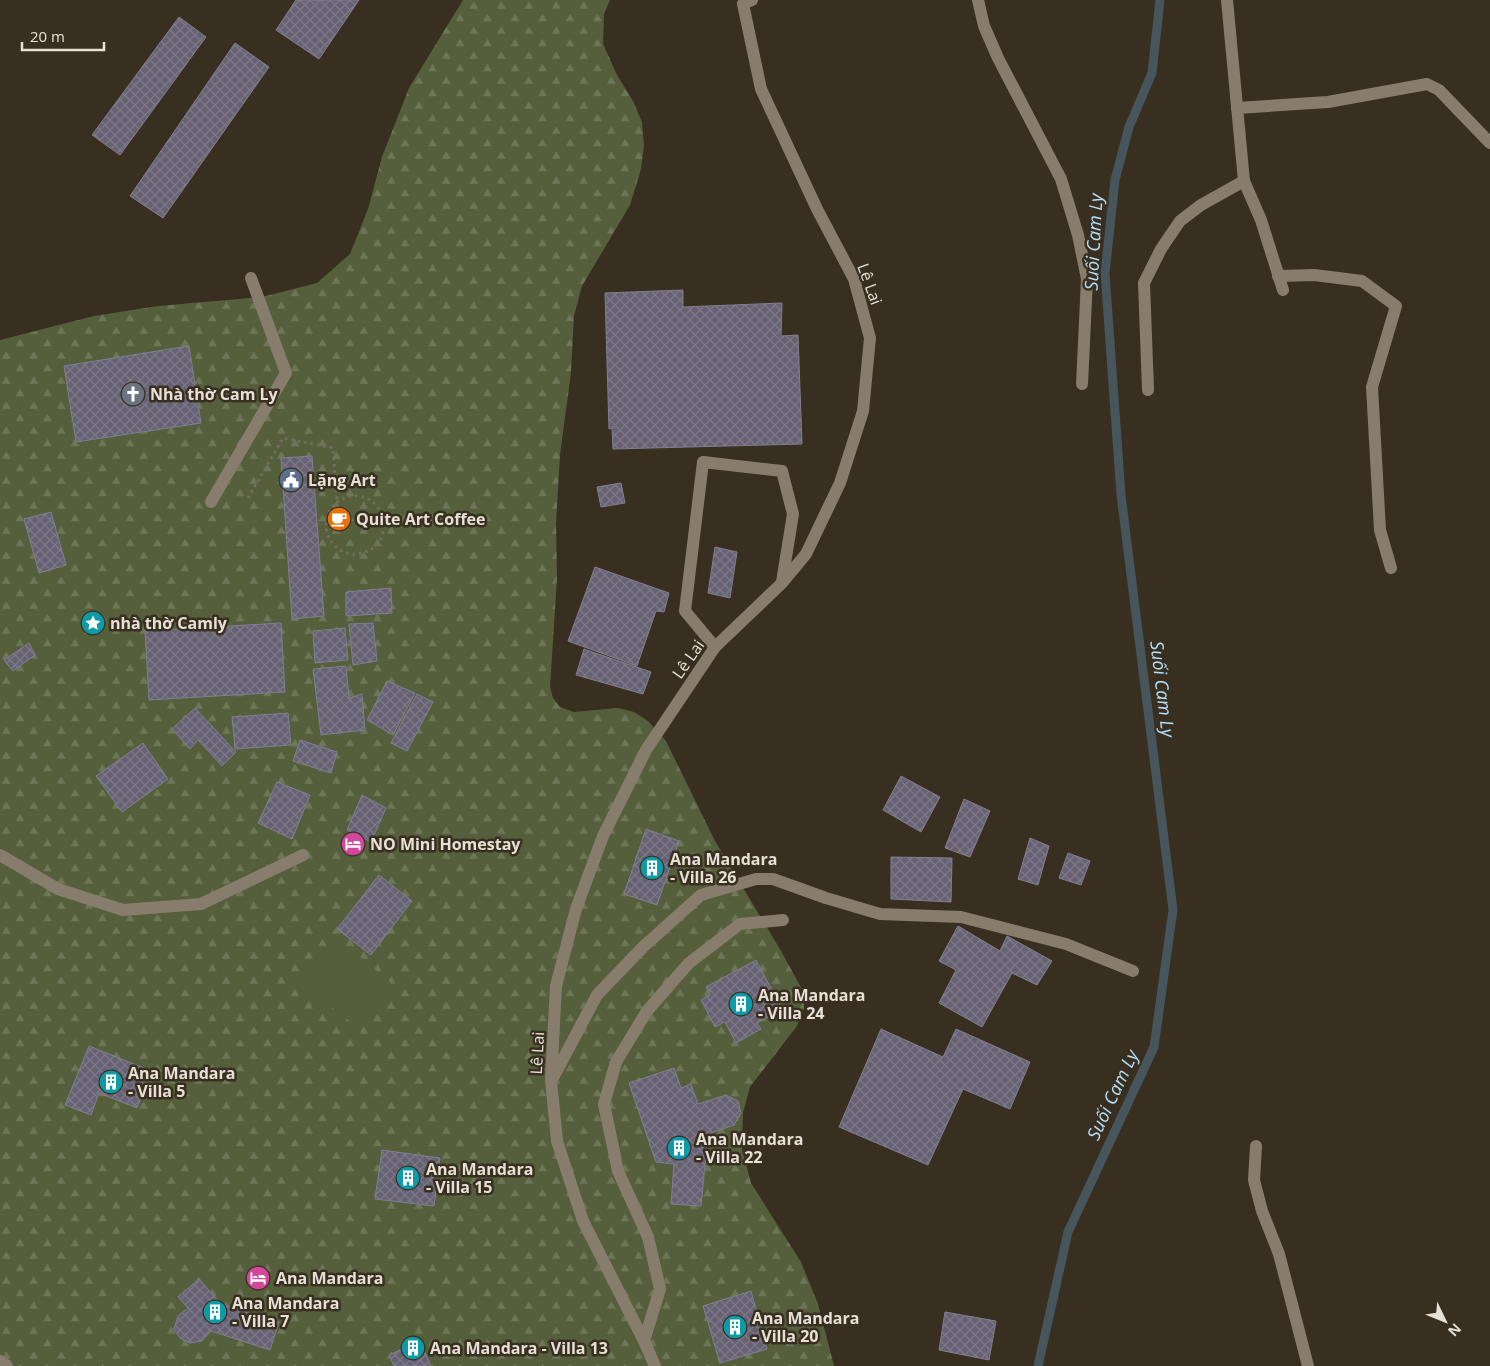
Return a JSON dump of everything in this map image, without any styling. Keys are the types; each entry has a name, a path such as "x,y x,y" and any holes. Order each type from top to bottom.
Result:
{"street":[{"name":"Lê Lai","path":"655,1366 583,1221 557,1141 552,1080 556,986 576,909 603,836 646,750 715,647 782,583 806,554 840,483 863,411 870,338 854,279 817,209 762,89 743,4 752,0"},
{"path":"978,0 984,26 998,58 1061,179 1078,235 1087,279 1082,384"},
{"path":"1227,0 1244,181 1260,220 1283,290"},
{"path":"1237,108 1328,102 1428,84 1446,96 1490,143"},
{"path":"1148,390 1144,283 1161,249 1180,221 1201,205 1244,181"},
{"path":"1278,276 1314,276 1362,281 1396,306 1372,387 1380,530 1391,568"},
{"path":"211,502 286,373 251,278"},
{"path":"715,647 685,611 703,462 782,471 793,514 782,583"},
{"path":"0,855 58,889 123,910 201,904 303,855"},
{"path":"552,1080 597,995 643,947 701,895 756,879 773,879 826,898 880,914 961,917 1066,944 1133,971"},
{"path":"644,1341 660,1289 648,1237 618,1171 604,1104 616,1062 647,1011 689,962 740,924 783,920"},
{"path":"1256,1146 1254,1180 1262,1211 1279,1254 1308,1366"},
{"path":"0,1361 7,1366"}],"path":[{"path":"248,498 283,438 332,448 337,501 326,518 328,538 341,551 350,554 368,551 381,538 384,520 381,512 375,503 357,495 346,496 337,501"}],"green space":[{"path":"463,0 610,0 604,14 603,44 642,122 644,146 641,169 630,205 582,286 574,316 571,372 560,455 556,524 557,578 550,687 553,698 560,707 574,712 618,708 634,712 648,721 666,741 715,841 803,991 804,1008 797,1026 750,1087 743,1113 742,1149 751,1183 801,1262 818,1304 834,1366 0,1366 0,340 94,316 158,306 262,297 317,283 350,254 368,209 382,157 409,88"},
{"path":"337,938 391,983 356,1026 301,982"}],"building":[{"path":"296,0 359,0 319,59 276,30"},
{"path":"179,17 206,37 120,155 92,135"},
{"path":"235,43 269,67 163,218 130,196"},
{"path":"683,290 683,307 782,303 781,336 798,335 802,444 613,449 612,428 609,429 605,293"},
{"name":"Nhà thờ Cam Ly","path":"189,346 201,423 76,442 64,366"},
{"path":"312,456 324,616 292,619 281,458"},
{"path":"621,483 625,503 601,507 597,487"},
{"path":"51,512 66,565 39,573 24,519"},
{"path":"715,547 737,552 730,598 708,593"},
{"path":"595,567 669,593 664,612 656,611 637,666 568,641"},
{"path":"391,588 392,613 346,616 346,592"},
{"path":"281,623 285,692 149,700 145,631"},
{"path":"373,623 377,661 353,665 349,624"},
{"path":"345,628 348,660 315,663 313,631"},
{"path":"29,643 35,655 13,671 4,660"},
{"path":"584,649 651,672 643,694 576,675"},
{"path":"346,666 349,698 362,694 365,730 321,735 313,669"},
{"path":"387,681 415,693 393,735 367,720"},
{"path":"417,694 433,702 407,751 391,743"},
{"path":"195,708 236,752 222,766 198,740 190,749 172,729"},
{"path":"288,713 291,745 235,749 232,717"},
{"path":"300,740 337,752 331,773 293,761"},
{"path":"143,743 168,779 122,812 96,776"},
{"path":"901,776 940,797 921,832 883,810"},
{"path":"277,782 310,795 292,839 258,823"},
{"path":"362,795 386,808 371,842 347,830"},
{"path":"964,799 990,811 970,857 945,848"},
{"name":"Ana Mandara - Villa 26","path":"646,829 679,841 657,905 624,894"},
{"path":"1030,838 1049,846 1038,885 1018,879"},
{"path":"1068,853 1090,861 1081,885 1059,878"},
{"path":"891,857 952,858 951,902 891,899"},
{"path":"379,875 412,901 371,955 337,929"},
{"path":"958,926 1000,951 1007,936 1052,961 1037,985 1012,973 982,1027 939,1003 956,970 939,961"},
{"name":"Ana Mandara - Villa 24","path":"756,960 782,1009 757,1023 761,1029 736,1043 725,1022 715,1027 701,1000 710,995 706,987"},
{"path":"881,1029 943,1057 956,1029 1030,1062 1010,1109 963,1089 928,1165 839,1127"},
{"name":"Ana Mandara - Villa 5","path":"89,1046 151,1071 137,1108 99,1093 91,1115 65,1105"},
{"name":"Ana Mandara - Villa 22","path":"674,1068 681,1088 691,1084 698,1104 726,1095 738,1101 741,1113 734,1125 708,1134 701,1206 671,1204 674,1164 656,1162 629,1083"},
{"name":"Ana Mandara - Villa 15","path":"382,1150 440,1158 434,1206 375,1199"},
{"name":"Ana Mandara - Villa 7","path":"199,1279 221,1304 279,1322 270,1350 211,1331 202,1341 190,1343 180,1338 174,1329 178,1316 188,1308 178,1297"},
{"name":"Ana Mandara - Villa 20","path":"751,1291 767,1349 720,1363 703,1306"},
{"path":"945,1312 996,1321 989,1360 939,1350"},
{"name":"Ana Mandara - Villa 13","path":"420,1341 431,1366 394,1366 389,1355"}],"waterway":[{"name":"Suối Cam Ly","path":"1038,1366 1068,1232 1154,1047 1173,910 1121,495 1105,273 1115,180 1129,127 1152,73 1160,0"}],"place":[{"name":"Nhà thờ Cam Ly","path":"133,394"},
{"name":"Lặng Art","path":"291,480"},
{"name":"Quite Art Coffee","path":"339,519"},
{"name":"nhà thờ Camly","path":"93,623"},
{"name":"NO Mini Homestay","path":"353,844"},
{"name":"Ana Mandara - Villa 26","path":"652,868"},
{"name":"Ana Mandara - Villa 24","path":"741,1004"},
{"name":"Ana Mandara - Villa 5","path":"111,1082"},
{"name":"Ana Mandara - Villa 22","path":"679,1148"},
{"name":"Ana Mandara - Villa 15","path":"408,1178"},
{"name":"Ana Mandara","path":"258,1278"},
{"name":"Ana Mandara - Villa 7","path":"215,1312"},
{"name":"Ana Mandara - Villa 20","path":"735,1327"},
{"name":"Ana Mandara - Villa 13","path":"413,1348"}]}
